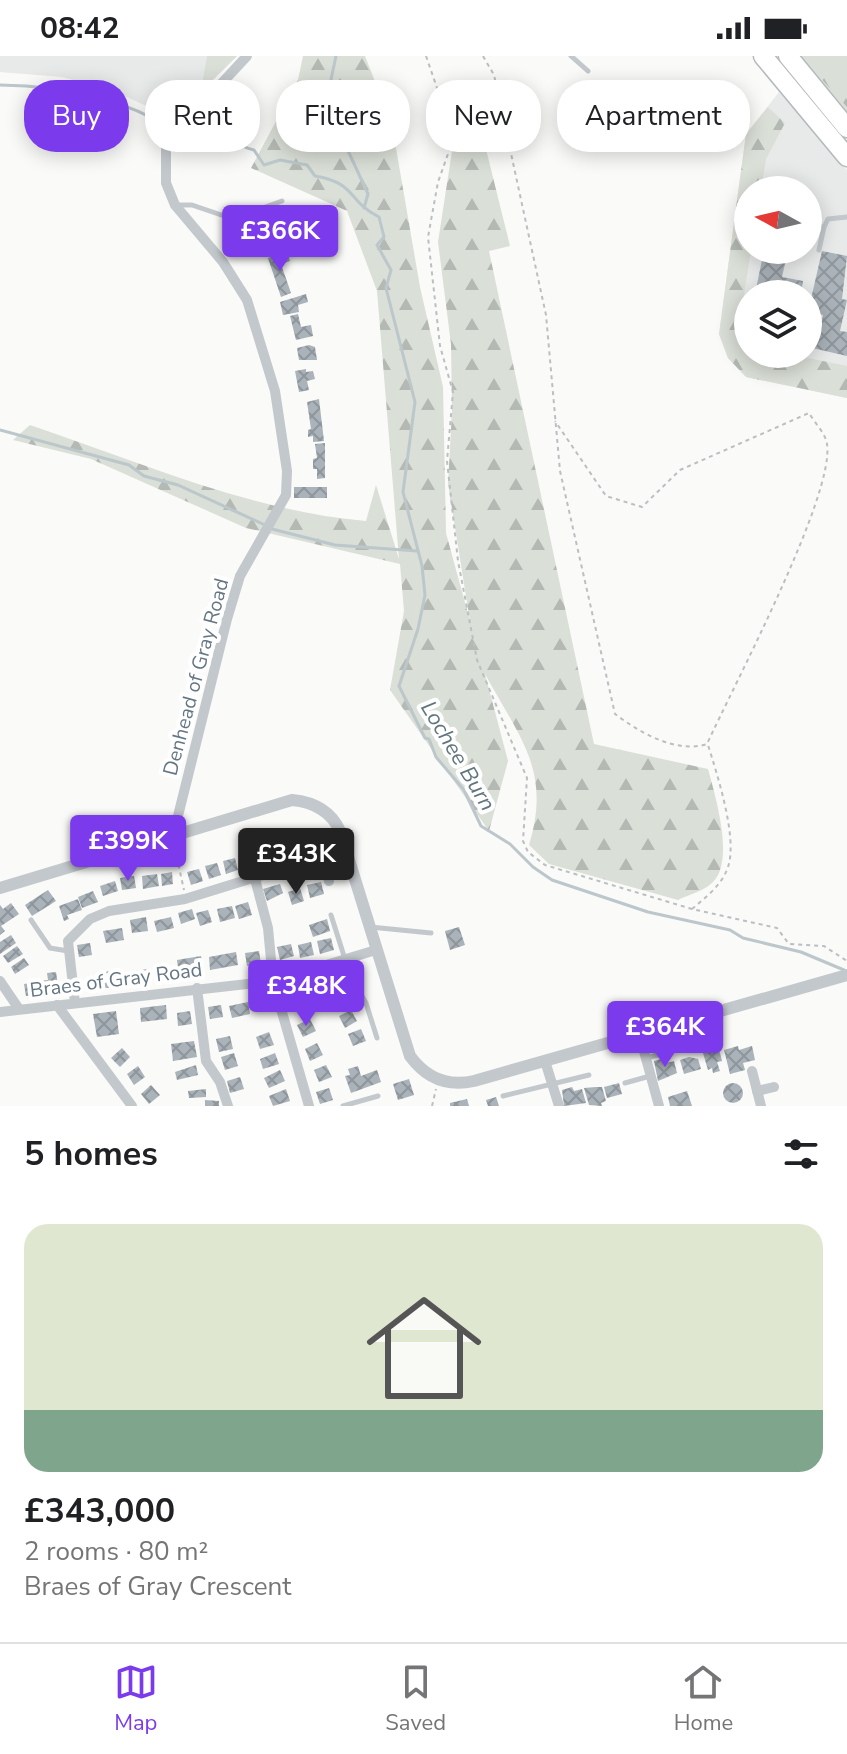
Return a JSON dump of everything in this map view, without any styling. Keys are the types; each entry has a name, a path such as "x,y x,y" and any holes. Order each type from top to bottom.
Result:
{"highway":[{"path":"763,56 847,157"},
{"path":"788,56 847,128"}],"street":[{"path":"175,205 166,183 166,143 247,56"},
{"name":"Denhead of Gray Road","path":"173,836 240,576 286,495 287,471 275,391 247,300 223,262 175,205"},
{"path":"0,888 292,800 315,806 325,811 340,831 406,1047 417,1066 438,1080 464,1083 843,976"},
{"path":"319,847 329,881"},
{"path":"75,1003 68,941 90,919 120,908 185,899 279,870 324,865"},
{"path":"255,879 268,928 273,981 309,1106"},
{"name":"Braes of Gray Road","path":"0,1012 273,981 376,950"},
{"path":"0,981 19,1009"},
{"path":"197,988 206,1061 220,1082 228,1106"},
{"path":"57,1005 132,1106"},
{"path":"639,1033 659,1106"},
{"path":"545,1061 559,1106"},
{"path":"752,1071 761,1106"},
{"path":"757,1091 774,1087"}],"lane":[{"path":"571,56 588,71"},
{"path":"175,205 192,205 233,219 282,201"},
{"path":"822,236 828,219 847,217"},
{"path":"331,915 345,960 366,1003 377,1038"},
{"path":"31,920 50,948 68,951"},
{"path":"369,927 431,933"},
{"path":"646,1058 716,1038"},
{"path":"503,1096 589,1075"},
{"path":"625,1083 651,1075"},
{"path":"343,1106 378,1096"}],"path":[{"path":"426,56 454,137 438,182 428,237 440,346 453,392 447,461 458,561 477,660 527,778 523,841 528,852 545,865 692,909 777,928 789,944 824,946 847,961"},
{"path":"483,56 494,75 546,315 560,471 615,714 644,736 697,747 707,744"},
{"path":"555,421 606,496 642,507 680,470 809,413 827,441 827,464 810,520 707,744 731,847 723,877 692,909"},
{"path":"173,836 185,899"},
{"path":"432,1106 438,1080"}],"shaded area":[{"path":"0,56 237,56 213,80 145,80 145,105 129,98 129,80 73,80 0,72"},
{"path":"779,92 847,170 847,398 746,377 737,368 822,368 822,280 734,280 734,364 728,358 719,334 734,223 734,264 822,264 822,176 740,176 744,152 750,152 750,129"}],"green space":[{"path":"207,56 237,56 212,80 203,80"},
{"path":"303,56 365,56 374,80 298,80"},
{"path":"795,56 847,56 847,113"},
{"path":"808,56 816,56 847,82 847,107 806,62"},
{"path":"768,107 785,123 766,159 763,176 740,176 744,152 750,152 750,129"},
{"path":"276,121 276,152 397,152 420,287 443,387 446,533 470,621 448,484 452,411 451,344 438,242 452,152 487,152 510,246 489,251 594,744 708,769 723,843 719,872 710,885 678,900 549,864 529,845 537,796 528,755 485,674 508,761 489,831 390,690 404,611 400,564 246,528 91,459 13,440 30,425 196,483 323,516 366,521 376,485 399,559 377,291 347,211 251,168"},
{"path":"734,223 734,264 749,264 746,280 734,280 734,364 728,358 719,334"},
{"path":"822,361 847,366 847,398 746,377 737,368 822,368"}],"building":[{"path":"271,226 279,252 269,256 260,229"},
{"path":"822,251 847,256 842,299 847,300 840,331 847,332 847,356 822,350 822,280 815,280 819,264 822,264"},
{"path":"287,252 290,261 281,264 291,293 281,297 268,258"},
{"path":"761,264 785,264 782,277 798,280 758,280"},
{"path":"306,294 308,302 298,305 299,312 283,315 280,302"},
{"path":"298,314 301,327 311,325 313,336 296,340 290,316"},
{"path":"315,347 317,360 299,360 297,348"},
{"path":"306,369 306,372 313,371 315,379 307,381 309,390 299,392 295,371"},
{"path":"319,399 324,441 313,442 313,436 308,437 308,430 311,429 307,402"},
{"path":"325,443 325,478 317,479 317,469 313,469 313,459 317,458 315,444"},
{"path":"294,487 327,487 327,498 294,498"},
{"path":"312,832 316,845 304,849 300,836"},
{"path":"292,843 296,856 284,860 280,847"},
{"path":"272,845 276,858 263,862 259,849"},
{"path":"253,851 257,864 245,868 241,855"},
{"path":"235,858 238,870 226,874 223,861"},
{"path":"217,863 221,875 209,879 205,866"},
{"path":"199,869 203,881 191,885 187,872"},
{"path":"172,872 173,884 162,886 161,874"},
{"path":"157,874 159,886 143,889 142,876"},
{"path":"134,876 136,888 122,890 120,878"},
{"path":"115,881 118,891 103,896 100,886"},
{"path":"321,882 324,894 310,898 307,885"},
{"path":"280,884 283,893 267,901 263,889"},
{"path":"300,888 304,901 292,905 288,892"},
{"path":"48,890 56,901 32,916 25,905"},
{"path":"93,891 98,902 82,908 78,897"},
{"path":"78,899 82,910 67,915 69,919 64,921 59,906"},
{"path":"248,902 252,915 239,919 235,906"},
{"path":"11,903 19,914 1,926 5,931 0,935 0,905 3,909"},
{"path":"232,906 235,918 220,922 217,909"},
{"path":"192,909 195,919 181,924 178,913"},
{"path":"208,910 212,922 200,926 196,913"},
{"path":"146,917 148,931 132,933 130,920"},
{"path":"171,917 174,928 157,932 154,921"},
{"path":"327,919 330,931 313,937 309,925"},
{"path":"459,927 465,945 450,950 445,931"},
{"path":"122,928 124,940 106,943 103,931"},
{"path":"11,935 16,943 0,954 0,942"},
{"path":"331,938 334,950 320,954 317,941"},
{"path":"311,942 314,955 300,958 298,945"},
{"path":"90,943 92,955 79,957 77,945"},
{"path":"291,944 294,956 280,960 277,947"},
{"path":"17,946 23,954 8,963 3,956"},
{"path":"259,951 261,964 247,966 245,953"},
{"path":"236,952 238,965 210,970 209,957"},
{"path":"201,956 203,971 179,975 177,960"},
{"path":"24,958 29,965 15,974 11,967"},
{"path":"170,966 172,979 158,981 156,968"},
{"path":"148,969 150,982 130,985 128,972"},
{"path":"119,970 121,986 98,989 96,973"},
{"path":"56,972 59,992 26,996 24,984 48,980 47,973"},
{"path":"341,973 346,985 334,991 328,979"},
{"path":"297,989 301,1001 287,1005 284,992"},
{"path":"345,990 350,1001 338,1007 332,996"},
{"path":"269,992 272,1004 259,1008 256,996"},
{"path":"248,1002 250,1014 232,1018 229,1006"},
{"path":"166,1005 167,1019 141,1022 140,1008"},
{"path":"221,1005 223,1017 210,1019 208,1007"},
{"path":"351,1010 357,1021 345,1028 339,1016"},
{"path":"116,1011 119,1034 97,1037 93,1014"},
{"path":"190,1011 192,1024 178,1026 177,1013"},
{"path":"310,1019 316,1031 303,1037 297,1025"},
{"path":"361,1029 366,1041 353,1046 348,1034"},
{"path":"269,1032 274,1045 260,1049 256,1037"},
{"path":"230,1036 233,1049 219,1052 216,1039"},
{"path":"194,1041 197,1057 173,1061 171,1044"},
{"path":"317,1043 323,1055 310,1061 305,1049"},
{"path":"738,1046 739,1050 752,1046 755,1060 743,1063 745,1070 730,1074 724,1050"},
{"path":"122,1048 130,1057 120,1067 111,1058"},
{"path":"719,1049 722,1061 717,1062 720,1071 713,1073 712,1068 708,1070 703,1053"},
{"path":"234,1053 238,1066 225,1070 221,1057"},
{"path":"275,1053 279,1064 263,1069 260,1059"},
{"path":"689,1057 698,1059 701,1069 684,1074 680,1060"},
{"path":"665,1058 666,1063 674,1061 677,1073 658,1081 654,1061"},
{"path":"196,1065 198,1075 177,1080 175,1072"},
{"path":"326,1065 332,1077 319,1082 314,1070"},
{"path":"138,1066 145,1077 134,1085 127,1074"},
{"path":"358,1066 361,1076 377,1070 381,1082 351,1093 345,1076 350,1075 348,1069"},
{"path":"280,1070 285,1081 269,1088 264,1078"},
{"path":"240,1077 244,1089 230,1093 227,1081"},
{"path":"409,1079 414,1095 398,1100 393,1084"},
{"path":"619,1083 622,1094 607,1098 604,1087"},
{"path":"733,1083 740,1086 743,1093 740,1100 733,1103 726,1100 723,1093 726,1086"},
{"path":"151,1085 160,1095 149,1104 141,1094"},
{"path":"572,1087 574,1091 582,1089 586,1103 564,1106 562,1090"},
{"path":"602,1087 606,1101 601,1103 602,1106 589,1105 584,1088"},
{"path":"329,1088 333,1100 320,1104 316,1092"},
{"path":"206,1089 206,1097 189,1098 188,1091"},
{"path":"286,1089 290,1101 273,1106 269,1096"},
{"path":"687,1091 692,1106 670,1106 668,1097"},
{"path":"496,1097 499,1106 488,1106 486,1100"},
{"path":"467,1099 469,1106 450,1106 450,1103"},
{"path":"205,1100 219,1101 219,1106 205,1106"}],"waterway":[{"name":"Lochee Burn","path":"336,56 326,103 368,194 364,208"},
{"path":"0,85 90,95 145,115"},
{"name":"Lochee Burn","path":"255,152 264,165 280,160 307,165 315,176 338,183 379,217 384,237 377,245 391,270 386,288 415,402 403,492 422,566 425,595 418,629 399,686 436,757 464,790 481,826 510,844 533,867 552,880 648,912 730,930 743,938 801,952 844,970"},
{"path":"0,430 129,465 144,476 178,485 265,525"},
{"path":"272,529 335,545 417,551"}]}
